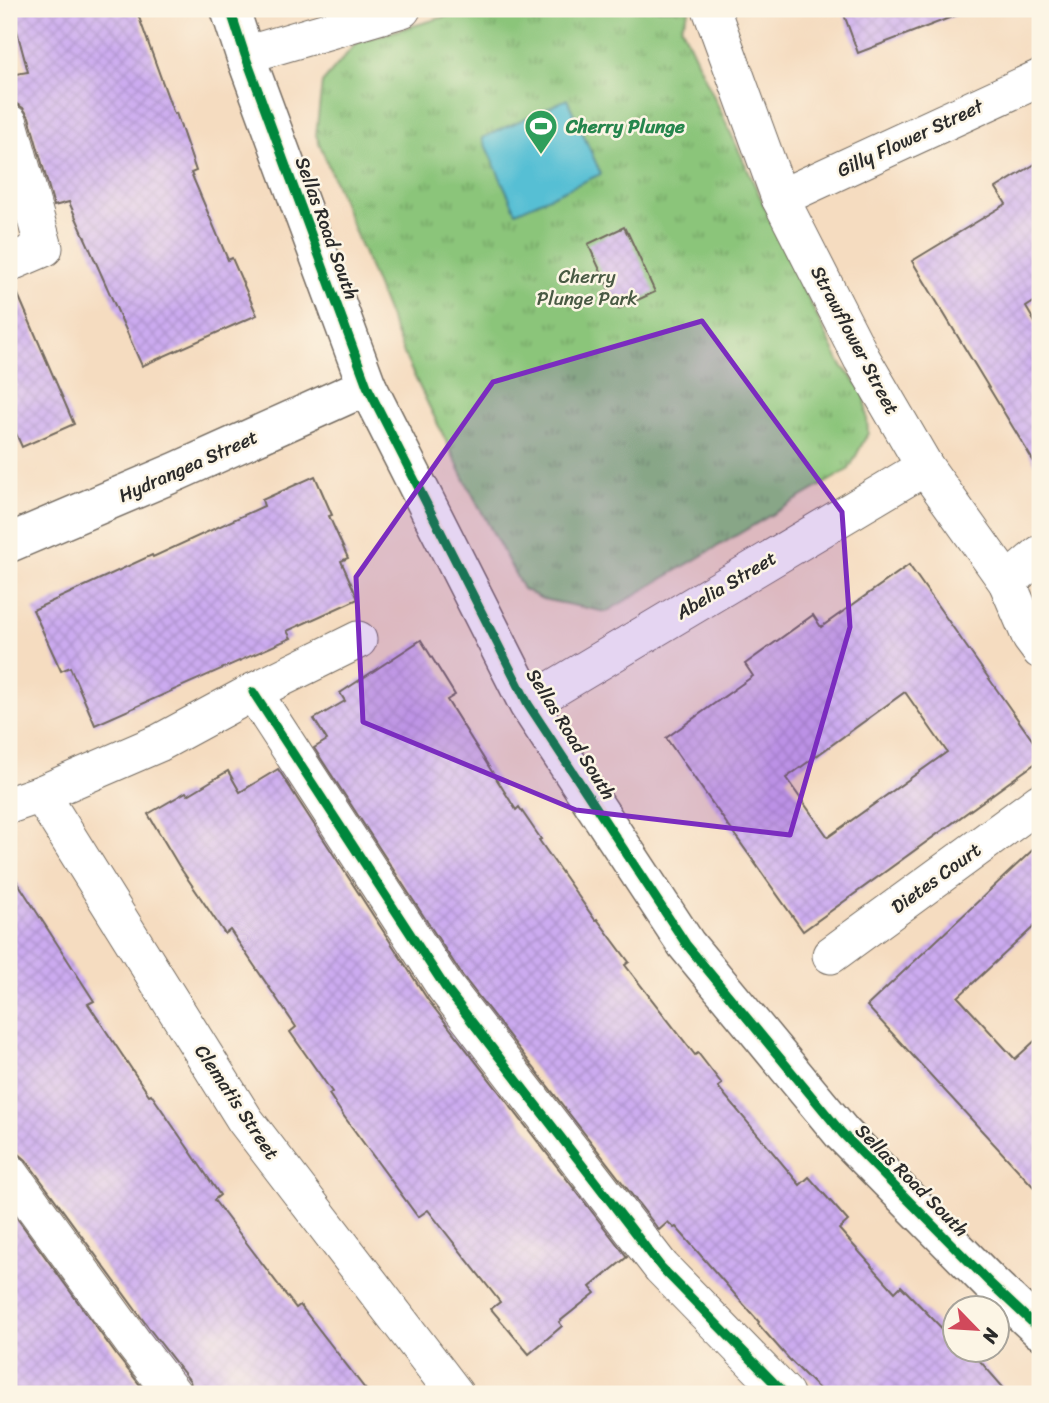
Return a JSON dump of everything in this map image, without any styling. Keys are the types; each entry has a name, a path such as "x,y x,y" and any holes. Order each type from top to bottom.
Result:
{"street":[{"name":"Sellas Road South","path":"230,9 366,386 527,704 686,944 842,1133 1040,1330"},
{"path":"245,55 401,9"},
{"name":"Strawflower Street","path":"711,9 780,198 862,359 925,467 1007,582 1031,638 1040,650"},
{"name":"Gilly Flower Street","path":"780,198 1040,78"},
{"path":"9,122 44,248 9,263"},
{"name":"Hydrangea Street","path":"9,543 178,471 366,386"},
{"name":"Abelia Street","path":"527,704 925,467"},
{"path":"1007,582 1040,554"},
{"path":"25,799 159,743 358,640"},
{"path":"253,692 461,1008 661,1267 785,1394"},
{"name":"Clematis Street","path":"25,799 245,1120 455,1394"},
{"name":"Dietes Court","path":"831,955 1040,802"},
{"path":"9,1172 173,1394"}],"highlighted area":[{"path":"702,321 842,512 850,627 790,835 576,810 363,722 356,577 493,382"}],"green space":[{"name":"Cherry Plunge Park","path":"472,9 690,9 681,26 841,365 865,393 868,433 849,469 606,612 542,599 523,589 468,486 407,361 316,135 322,83 357,42"}],"water":[{"name":"Cherry Plunge","path":"567,99 601,174 516,212 482,138"}],"building":[{"path":"11,9 136,9 196,171 191,173 228,260 232,258 257,315 142,366 69,202 54,206 29,117 23,108 9,103 9,75 28,72"},
{"path":"842,9 965,9 965,12 858,53"},
{"path":"1040,161 1040,298 1026,307 1040,331 1040,472 912,261 1006,204 996,188"},
{"path":"624,227 655,292 618,309 588,244"},
{"path":"13,283 74,424 22,447 9,418 9,284"},
{"path":"315,476 348,558 341,561 358,599 287,631 291,638 95,725 70,667 61,671 33,610 264,506 262,500"},
{"path":"909,565 1040,751 1040,760 803,931 666,738 753,676 745,664 813,615 821,627","holes":["905,692 947,752 828,837 786,778"]},
{"path":"421,640 455,695 447,700 516,810 519,807 595,920 597,919 629,962 625,965 695,1055 698,1053 722,1084 718,1087 800,1185 809,1177 848,1221 839,1229 895,1292 901,1286 940,1326 940,1364 983,1364 1009,1394 824,1394 789,1359 676,1227 668,1222 659,1230 462,975 314,748 327,740 314,719 345,701 340,693"},
{"path":"278,769 428,1000 627,1257 590,1287 595,1293 559,1322 562,1326 529,1354 491,1309 500,1302 428,1210 418,1217 343,1115 329,1094 332,1092 290,1032 296,1027 230,930 225,934 148,814 186,792 188,795 228,771 240,792"},
{"path":"1040,843 1040,921 958,997 1015,1059 1040,1036 1040,1194 867,1006"},
{"path":"9,869 94,1001 88,1004 220,1195 214,1200 296,1308 300,1305 369,1394 193,1394 190,1381 26,1160 18,1153 9,1151"},
{"path":"9,1207 117,1356 147,1394 9,1394"}],"cycle path":[{"path":"230,9 367,386 528,704 686,944 842,1133 1040,1330"},
{"path":"253,692 445,987 661,1267 785,1394"}],"place":[{"name":"Cherry Plunge","path":"541,156"}]}
